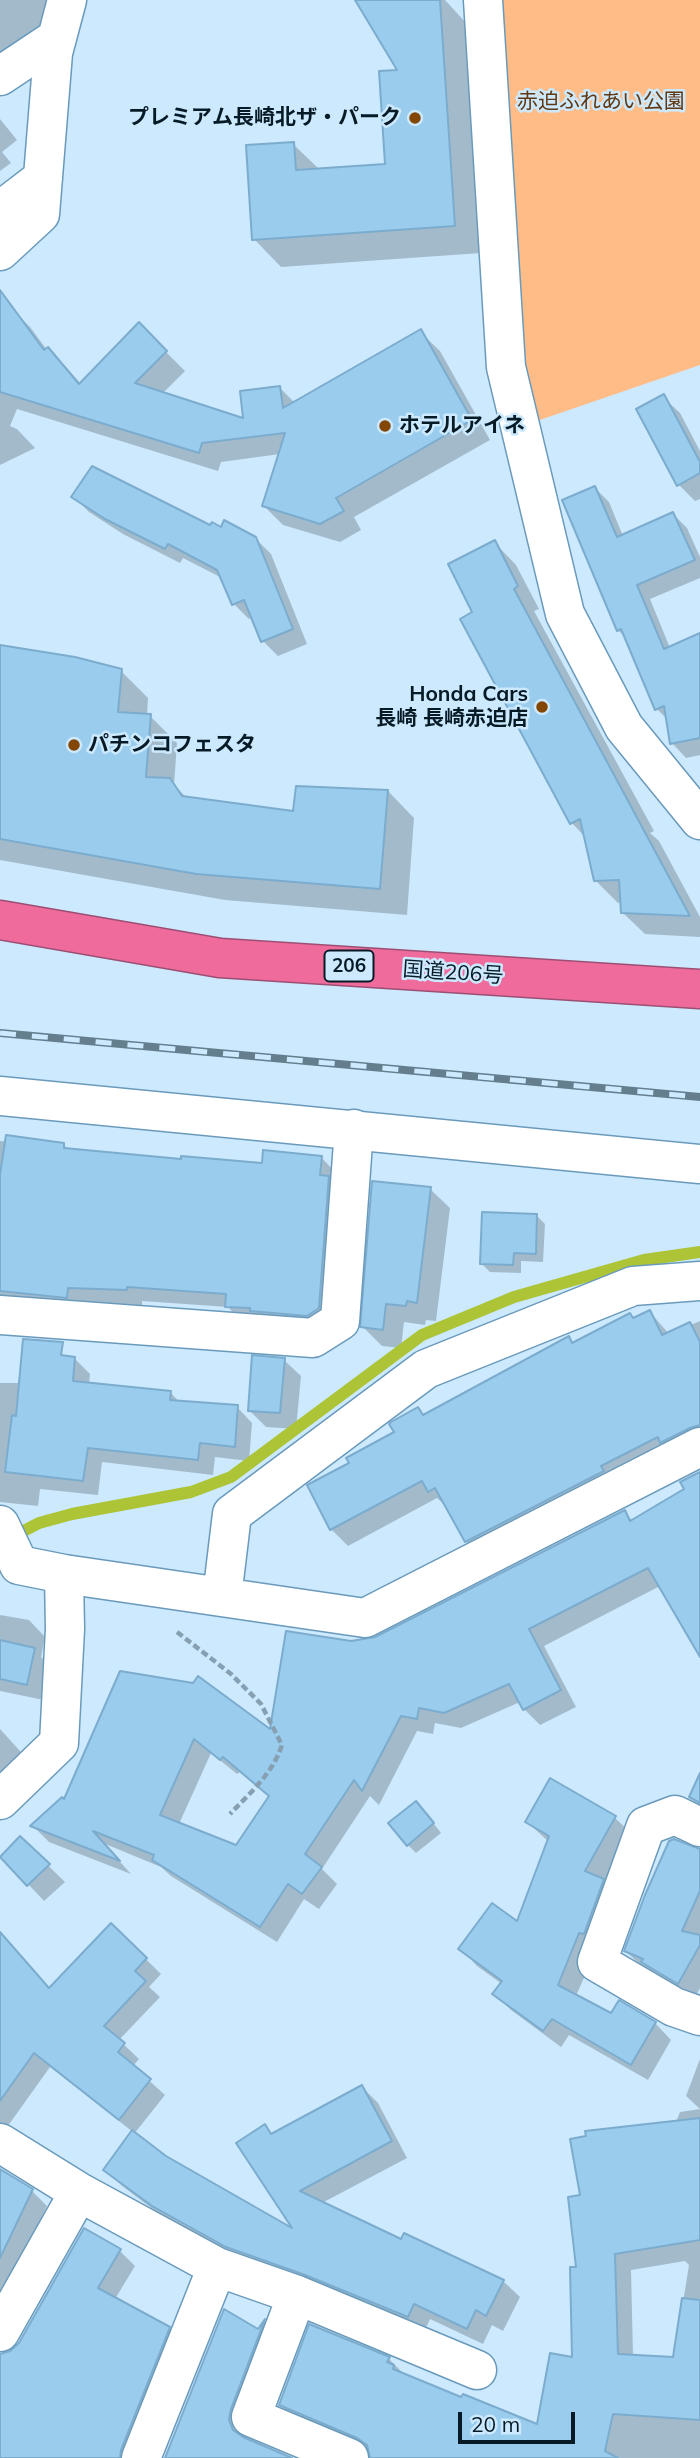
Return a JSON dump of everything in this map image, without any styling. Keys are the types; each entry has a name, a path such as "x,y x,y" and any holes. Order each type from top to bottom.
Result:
{"highway":[{"name":"国道206号","path":"0,920 220,958 700,989"}],"street":[{"path":"0,251 40,214 53,53 67,0"},
{"path":"484,0 506,368 565,614 624,727 698,812"},
{"path":"0,76 57,38"},
{"path":"0,211 43,178"},
{"path":"0,1096 700,1164"},
{"path":"0,1315 313,1338 340,1321 354,1129"},
{"path":"222,1597 232,1514 426,1369 633,1286 700,1281"},
{"path":"7,1539 19,1565 365,1618 700,1447"},
{"path":"0,1800 59,1743 65,1629 64,1574"},
{"path":"700,1827 675,1815 646,1826 597,1962 674,2007 700,2016"},
{"path":"0,2143 79,2192 217,2267 297,2295 477,2370"},
{"path":"0,2332 79,2192"},
{"path":"141,2458 217,2267"},
{"path":"297,2295 251,2417 349,2458"}],"path":[{"path":"176,1631 231,1674 261,1704 282,1745 279,1755 262,1781 230,1814"}],"green space":[{"name":"赤迫ふれあい公園","path":"496,0 700,0 700,365 534,422 515,321"}],"building":[{"name":"プレミアム長崎北ザ・パーク","path":"355,0 440,0 455,226 252,240 246,145 294,142 296,170 385,164 379,71 397,70"},
{"path":"0,290 44,350 48,347 79,384 139,322 167,351 135,383 243,418 240,391 280,386 283,408 421,329 472,420 336,498 344,511 320,524 262,506 285,433 202,443 199,453 0,392"},
{"path":"664,394 700,462 700,473 677,486 636,409"},
{"path":"92,466 210,525 212,522 221,527 224,520 256,537 293,629 261,642 244,600 232,605 217,570 168,544 165,549 105,519 71,497"},
{"path":"595,486 617,537 673,512 695,560 637,585 664,649 700,633 700,738 670,744 664,706 655,710 621,629 617,631 562,500"},
{"path":"495,540 518,586 514,589 690,916 621,913 619,880 594,881 580,819 570,824 460,619 472,612 448,564"},
{"name":"パチンコフェスタ","path":"0,645 75,657 122,669 118,712 151,714 146,777 170,778 182,796 293,811 296,786 388,790 380,889 196,874 0,839"},
{"path":"6,1135 64,1143 64,1148 181,1159 181,1156 262,1163 263,1150 322,1156 320,1175 329,1176 319,1308 307,1316 250,1311 250,1308 225,1307 226,1294 127,1287 127,1290 68,1288 67,1298 0,1291 0,1174"},
{"path":"372,1181 431,1187 417,1303 407,1301 406,1306 386,1304 383,1330 360,1327"},
{"path":"482,1212 537,1214 536,1254 514,1253 513,1265 480,1264"},
{"path":"650,1310 662,1335 690,1322 700,1342 700,1425 660,1443 658,1437 601,1466 604,1471 465,1542 435,1488 428,1492 422,1481 330,1530 307,1485 349,1463 346,1458 394,1432 389,1424 391,1422 418,1407 423,1415 569,1336 572,1343 630,1313 633,1318"},
{"path":"23,1339 63,1342 61,1355 75,1357 73,1381 171,1391 170,1400 238,1405 235,1447 200,1443 198,1460 88,1448 83,1481 5,1472 12,1415 16,1416"},
{"path":"252,1355 285,1358 280,1413 248,1411"},
{"path":"700,1472 700,1657 648,1568 529,1629 561,1690 523,1710 509,1684 444,1713 419,1708 417,1719 401,1716 362,1791 354,1780 305,1854 322,1867 302,1894 288,1884 260,1927 152,1860 154,1855 93,1831 120,1861 30,1826 62,1797 64,1799 120,1671 193,1683 198,1676 270,1729 286,1631 351,1641 375,1637 625,1510 630,1521 684,1489 680,1482","holes":["194,1739 220,1760 223,1757 269,1796 236,1845 160,1815"]},
{"path":"0,1640 35,1648 27,1685 0,1679"},
{"path":"700,1773 700,1803 689,1797"},
{"path":"550,1778 616,1816 585,1871 604,1879 584,1934 579,1933 558,1985 611,2013 619,2000 656,2022 631,2065 552,2019 543,2031 492,1994 502,1981 458,1949 492,1903 517,1921 549,1836 525,1822"},
{"path":"416,1801 434,1823 407,1846 388,1823"},
{"path":"20,1836 50,1864 27,1886 0,1857"},
{"path":"674,1839 700,1849 700,1891 682,1931 700,1935 700,1945 678,1984 641,1962 643,1959 624,1951 669,1841"},
{"path":"111,1923 147,1958 135,1971 146,1981 104,2026 125,2043 118,2052 151,2079 119,2120 34,2053 0,2101 0,1932 49,1988"},
{"path":"362,2085 392,2141 300,2191 401,2239 404,2233 504,2280 486,2316 476,2310 467,2329 414,2304 408,2317 305,2275 226,2247 152,2206 103,2170 132,2130 166,2156 292,2228 236,2143 265,2124 271,2134"},
{"path":"700,2118 700,2240 615,2254 618,2354 673,2357 682,2298 700,2300 700,2420 613,2414 605,2451 618,2458 370,2458 367,2445 357,2438 279,2405 309,2324 390,2357 387,2362 394,2365 393,2369 537,2424 550,2353 572,2357 570,2267 576,2267 568,2197 580,2195 570,2139 586,2136 585,2131"},
{"path":"0,2169 33,2189 0,2258"},
{"path":"84,2228 121,2249 98,2288 170,2327 120,2458 0,2458 0,2354 10,2351 19,2343"},
{"path":"224,2309 258,2329 265,2319 231,2409 229,2420 233,2430 292,2458 165,2458"}],"waterway":[{"path":"10,1538 39,1523 72,1514 191,1492 231,1477 422,1335 514,1297 644,1260 700,1252"}],"railway":[{"path":"0,1033 700,1097"}],"place":[{"name":"プレミアム長崎北ザ・パーク","path":"415,118"},
{"name":"ホテルアイネ","path":"385,426"},
{"name":"Honda Cars 長崎 長崎赤迫店","path":"542,707"},
{"name":"パチンコフェスタ","path":"74,745"}]}
